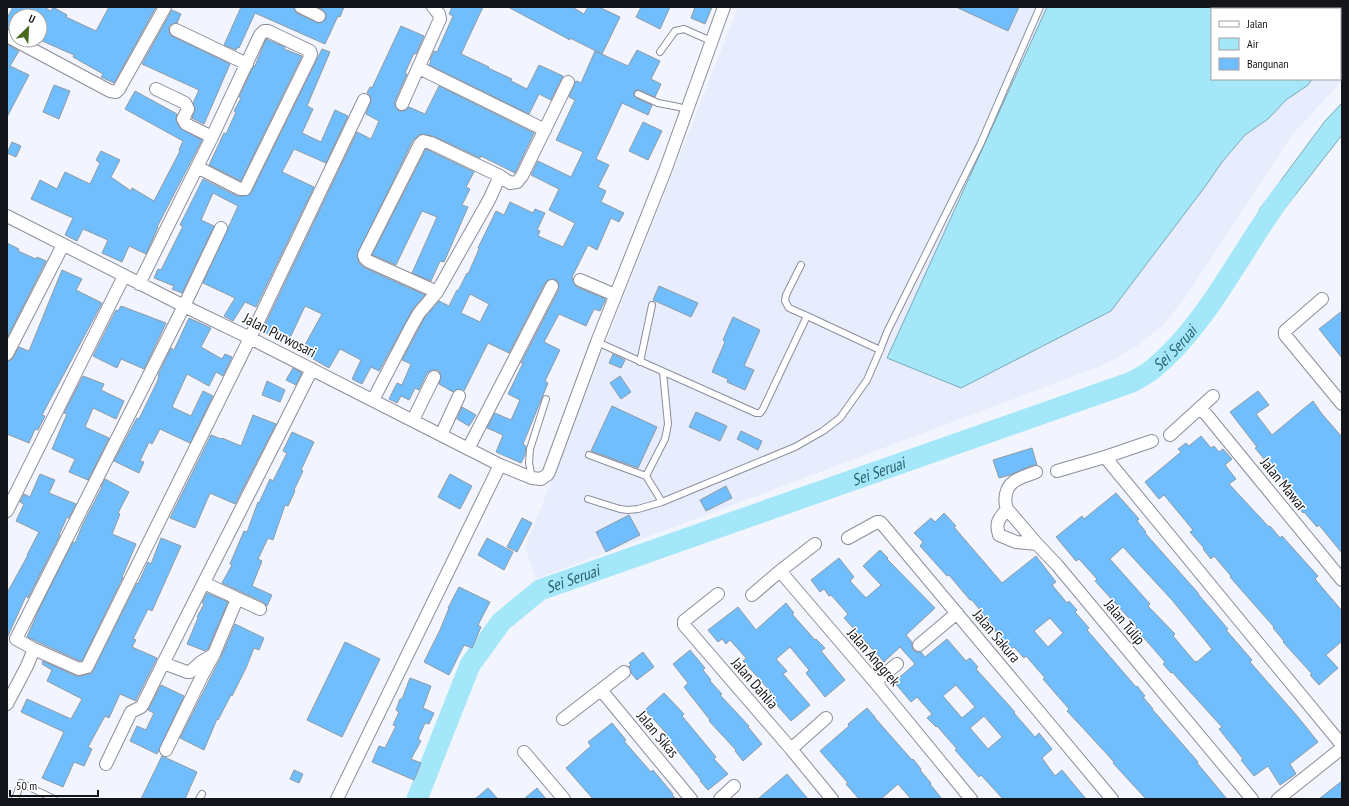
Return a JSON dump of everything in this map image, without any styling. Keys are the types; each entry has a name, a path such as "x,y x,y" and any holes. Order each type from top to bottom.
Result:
{"street":[{"path":"7,36 110,91 116,92 165,7"},
{"path":"301,7 319,16"},
{"path":"402,104 440,19 439,14 433,7"},
{"path":"536,479 547,475 549,472 597,342 665,171 724,7"},
{"path":"176,30 247,64"},
{"path":"139,284 197,167 212,137 260,35 264,31 307,49 311,53 245,189 240,189 197,167"},
{"path":"419,68 545,130"},
{"path":"437,292 368,261 364,255 420,144 423,142 431,143 500,176 510,183 516,182 522,176 568,82"},
{"path":"156,89 185,103 188,109 184,119 186,124 212,137"},
{"path":"221,228 184,306 11,637 34,649 79,668 87,667 250,338 364,100"},
{"path":"373,400 419,313 437,292 489,200 500,176"},
{"name":"Jalan Purwosari","path":"7,216 500,465 536,479"},
{"path":"7,354 63,245"},
{"path":"7,511 124,276"},
{"path":"580,280 615,296"},
{"path":"468,449 552,286"},
{"path":"1322,299 1285,331 1285,335 1342,404"},
{"path":"106,764 131,712 142,706 183,622 312,369"},
{"path":"413,420 434,378"},
{"path":"442,435 459,396"},
{"path":"1170,435 1213,396"},
{"name":"Jalan Mawar","path":"1201,408 1342,580"},
{"path":"1057,471 1152,441"},
{"path":"1105,457 1342,746 1278,799"},
{"path":"337,799 500,465"},
{"path":"1036,472 1009,485 1005,497 1005,505 1007,509 998,520 996,527 999,535 1016,542 1037,544"},
{"name":"Jalan Tulip","path":"1007,509 1058,566 1252,799"},
{"name":"Jalan Sakura","path":"848,538 877,522 880,522 1112,799"},
{"path":"752,595 815,544"},
{"name":"Jalan Anggrek","path":"780,571 875,682 971,799"},
{"path":"204,583 260,609"},
{"name":"Jalan Dahlia","path":"718,594 684,621 684,625 791,748 832,799"},
{"path":"166,750 214,654 237,599"},
{"path":"919,645 957,613"},
{"path":"7,704 27,666 34,649"},
{"path":"163,663 190,672 201,662 214,654"},
{"path":"875,682 897,664"},
{"path":"563,719 624,672"},
{"name":"Jalan Sikas","path":"601,690 691,799"},
{"path":"791,748 826,718"},
{"path":"524,752 564,799"},
{"path":"720,799 734,786"}],"lane":[{"path":"588,499 610,507 628,510 638,509 662,502 795,447 823,432 840,418 866,380 888,332 980,146 1040,7"},
{"path":"660,52 676,31 684,29 712,41"},
{"path":"638,94 658,103 679,107 686,110"},
{"path":"801,265 786,296 785,301 789,308 880,350"},
{"path":"640,362 652,305"},
{"path":"597,342 756,414 763,409 807,316"},
{"path":"646,476 665,439 668,424 663,372"},
{"path":"536,479 529,463 530,449 546,399"},
{"path":"589,455 646,476 662,502"},
{"path":"15,799 21,783 54,799"}],"shaded area":[{"path":"738,7 1325,8 1211,8 1211,80 1341,80 1342,16 1342,81 1292,135 1185,298 1163,325 1137,346 1106,364 536,579 525,548"}],"water":[{"path":"1047,7 1286,8 1211,8 1211,80 1311,80 1308,85 1286,100 1268,119 1245,135 1222,162 1111,311 961,388 887,358"},
{"path":"1342,103 1342,135 1278,217 1259,210 1325,121"}],"building":[{"path":"13,7 46,7 46,8"},
{"path":"53,7 67,15 66,17 96,31 109,7 156,7 114,83 101,77 103,74 73,57 74,55 48,44 48,9 51,11"},
{"path":"241,7 294,7 298,14 319,23 325,20 326,15 325,12 318,7 344,7 340,17 338,16 325,44 255,13 239,48 238,47 236,50 224,45"},
{"path":"452,7 483,7 461,54 512,79 511,81 527,89 539,65 563,76 551,100 539,94 529,114 429,65 434,51 437,52 453,16 449,14"},
{"path":"508,7 572,7 584,14 588,7 599,7 620,17 602,54 570,38 570,40"},
{"path":"641,7 670,7 660,29 636,17"},
{"path":"695,7 712,7 705,24 691,18"},
{"path":"956,7 1019,7 1008,31"},
{"path":"172,10 181,14 177,23 169,26 170,35 230,64 204,124 192,118 195,109 193,103 199,90 142,64"},
{"path":"8,16 8,29 7,29"},
{"path":"401,26 424,36 405,73 407,74 395,101 395,105 399,111 406,110 409,107 425,114 439,86 534,133 515,173 481,156 480,158 433,136 421,134 413,140 357,255 359,263 365,268 425,295 413,309 379,371 371,367 362,384 352,379 361,360 340,349 329,368 301,352 322,314 305,306 290,338 272,330 270,335 262,331 357,132 371,139 379,121 366,114 371,100 370,95 367,93 370,87 372,88"},
{"path":"266,39 285,47 284,49 302,56 241,181 209,165 236,112 234,111 241,98 239,97 254,65 255,66"},
{"path":"7,44 8,48 14,48 19,51 10,66 29,75 7,117"},
{"path":"322,49 330,52 307,106 313,109 302,133 321,142 335,110 348,116 326,163 294,149 282,172 314,187 256,307 245,302 233,321 224,316 235,298 203,283 238,206 213,193 201,220 214,226 182,293 172,289 174,286 154,278 158,269 161,270 183,226 180,225 203,179 237,196 245,196 251,193"},
{"path":"637,50 660,61 651,79 661,84 655,97 639,90 636,90 634,93 636,98 652,105 648,115 622,103 596,159 609,165 598,187 606,191 601,202 624,213 619,222 611,218 597,250 588,245 572,277 574,284 577,287 606,299 600,311 594,309 586,326 559,314 544,342 560,350 545,381 548,383 523,444 526,446 525,455 521,463 496,452 503,435 487,428 495,413 511,420 520,400 508,394 523,363 521,363 559,289 558,282 555,279 548,280 545,283 509,353 488,343 464,391 458,389 453,392 439,384 441,377 440,373 438,370 433,370 427,373 419,390 415,388 409,400 401,396 397,403 389,399 397,383 402,385 411,364 402,360 425,317 439,301 449,306 467,273 468,274 479,249 478,248 496,211 504,215 510,202 533,213 535,209 545,213 537,230 540,231 538,236 563,247 575,223 549,210 559,189 531,175 538,161 571,177 583,152 556,140 575,100 569,97 575,82 577,81 581,83 595,51 628,66","holes":["470,294 489,304 480,322 461,313"]},
{"path":"54,85 70,91 59,119 43,112"},
{"path":"135,91 177,114 176,120 180,128 202,140 157,227 146,254 129,246 122,262 102,253 108,240 83,229 77,241 65,235 73,218 31,199 40,180 57,189 65,172 90,184 100,163 96,160 101,151 120,160 111,177 131,191 132,188 154,201 180,151 179,150 183,141 125,109"},
{"path":"643,122 662,131 648,160 629,151"},
{"path":"12,142 21,146 16,157 7,153"},
{"path":"426,149 474,172 466,187 470,189 462,205 468,207 444,262 440,261 431,281 412,273 437,217 422,211 396,265 372,255"},
{"path":"7,243 19,249 18,251 36,259 37,257 46,261 7,338"},
{"path":"62,270 82,279 76,290 102,303 42,415 45,416 38,430 35,429 29,443 7,434 7,361 13,358 19,347 29,351"},
{"path":"659,286 698,303 691,317 653,300"},
{"path":"121,306 166,323 144,369 121,359 117,368 93,356 116,310 118,311"},
{"path":"1342,311 1342,358 1319,329"},
{"path":"733,317 760,330 744,366 754,370 745,390 727,382 728,379 712,372 725,342 723,340"},
{"path":"189,318 211,328 201,347 222,359 225,354 232,357 223,376 216,372 209,386 187,374 172,407 191,416 203,391 213,396 190,443 160,429 152,444 149,442 140,461 144,462 139,473 114,461 137,418 139,419 157,382 158,375 171,348 174,350"},
{"path":"613,354 625,360 621,368 609,363"},
{"path":"293,368 302,373 296,385 286,380"},
{"path":"83,376 104,384 101,390 124,401 116,419 93,408 85,427 109,438 88,480 69,472 75,459 52,449 67,414 64,413"},
{"path":"620,376 631,392 621,399 610,383"},
{"path":"267,381 285,390 280,402 262,395"},
{"path":"1258,391 1269,405 1256,414 1272,435 1313,401 1342,437 1342,553 1319,525 1317,527 1292,500 1294,498 1281,483 1284,480 1255,448 1257,447 1230,412"},
{"path":"612,406 657,427 638,468 591,451"},
{"path":"462,407 476,415 469,426 457,419"},
{"path":"696,412 727,426 720,441 689,427"},
{"path":"253,415 276,424 235,504 210,493 195,528 170,518 211,435 241,446"},
{"path":"741,431 762,441 758,450 737,439"},
{"path":"292,432 314,442 301,470 303,471 294,490 295,491 288,506 285,505 273,540 268,538 258,559 262,561 252,586 272,595 267,606 263,602 222,583 232,565 230,564 244,531 247,532 258,502 259,503 270,479 273,481 287,453 283,451"},
{"path":"1201,436 1211,448 1214,446 1219,452 1223,449 1232,459 1225,465 1236,479 1229,484 1280,538 1282,536 1318,576 1315,579 1342,611 1342,641 1326,655 1338,668 1319,685 1310,675 1312,674 1283,642 1284,641 1273,628 1274,627 1230,577 1231,576 1214,556 1211,559 1203,549 1204,548 1190,532 1193,530 1164,495 1159,499 1145,482 1181,452 1178,449 1186,443 1189,446"},
{"path":"1032,448 1037,465 1033,465 999,478 993,460"},
{"path":"40,474 55,480 49,493 76,504 69,518 67,517 60,535 28,598 26,596 7,638 7,593 39,532 16,521 24,504 20,502 24,494 30,497"},
{"path":"450,474 472,486 460,509 438,497"},
{"path":"105,479 129,492 118,513 120,514 112,534 136,544 123,577 82,661 80,661 27,637 41,605 73,542 75,543"},
{"path":"726,486 732,498 706,511 700,500"},
{"path":"1116,493 1139,519 1137,521 1146,532 1145,533 1228,629 1226,630 1252,660 1250,662 1318,742 1290,764 1296,774 1280,785 1268,766 1254,776 1241,760 1243,759 1219,729 1222,727 1163,664 1165,662 1135,629 1137,627 1095,581 1097,579 1079,559 1076,561 1056,537 1082,516 1084,519","holes":["1123,547 1172,600 1212,649 1197,662 1195,662 1173,636 1175,634 1148,606 1150,604 1110,559"]},
{"path":"944,513 956,526 954,527 1002,583 1036,556 1056,582 1052,585 1067,603 1069,601 1077,610 1075,612 1089,628 1087,630 1136,687 1137,686 1145,696 1143,697 1152,709 1198,762 1197,763 1227,799 1146,799 1067,711 1069,709 1043,679 1045,678 1026,656 1024,658 1014,647 1010,650 972,600 970,600 949,575 947,576 920,546 923,542 914,533 931,518 935,522","holes":["1050,618 1063,633 1048,647 1034,631"]},
{"path":"629,515 640,535 606,552 596,532"},
{"path":"522,518 532,523 517,552 507,547"},
{"path":"161,538 181,546 152,611 148,609 133,639 136,640 132,647 157,658 136,701 120,694 109,718 105,716 88,747 92,749 84,766 74,762 63,787 42,778 64,732 21,712 27,699 71,719 82,699 47,681 52,670 42,664 43,661 76,676 92,673 148,562 151,564"},
{"path":"487,538 513,552 504,570 478,555"},
{"path":"880,550 888,558 887,559 935,608 906,635 912,642 913,650 921,652 925,657 947,639 966,661 970,658 978,667 976,669 1015,712 1014,713 1035,737 1039,733 1052,749 1042,758 1055,776 1062,770 1086,799 1003,799 981,775 979,777 955,750 957,749 937,726 936,727 927,718 932,714 917,697 911,702 894,682 915,664 900,647 884,662 844,618 848,614 831,595 829,596 824,589 820,592 811,580 839,558 854,577 850,581 866,598 881,585 863,566","holes":["956,685 975,707 962,718 943,696","984,716 1002,737 988,749 970,728"]},
{"path":"459,587 490,602 478,625 481,627 472,648 464,645 449,675 424,662"},
{"path":"207,593 228,602 208,649 205,651 187,644 198,618 197,617 204,604 202,603"},
{"path":"786,603 794,613 792,614 815,640 816,639 825,648 821,651 845,680 825,697 806,673 809,670 790,647 776,659 787,671 783,674 810,705 791,721 768,695 771,692 743,661 746,658 730,640 726,644 722,639 718,642 708,630 738,607 756,630"},
{"path":"235,624 264,638 259,650 254,648 232,696 231,695 218,720 217,719 204,750 180,738 221,657"},
{"path":"345,642 380,659 342,737 307,720"},
{"path":"690,650 705,668 703,670 711,680 710,681 722,694 720,695 749,726 748,727 762,744 743,761 735,751 736,750 709,721 710,720 684,687 688,683 673,664"},
{"path":"643,652 654,667 637,680 631,673 629,666 631,665 629,663"},
{"path":"410,678 431,686 423,708 434,713 429,724 425,723 418,739 421,741 411,759 421,763 414,780 372,762 379,746 385,748 396,726 393,725 399,712 396,710"},
{"path":"161,685 184,696 157,754 130,741 137,726 146,730 154,713 148,710"},
{"path":"664,693 684,714 682,716 716,757 714,759 728,774 708,790 665,735 667,734 645,710"},
{"path":"867,708 912,760 913,759 942,799 911,799 898,784 881,799 859,799 846,784 848,783 820,751"},
{"path":"612,723 626,740 624,741 651,772 653,770 676,799 593,799 566,768 591,746 588,742"},
{"path":"162,756 197,772 185,799 141,799"},
{"path":"294,770 303,774 299,783 290,779"},
{"path":"787,774 808,799 758,799"},
{"path":"1342,781 1342,799 1319,799"},
{"path":"488,788 498,799 475,799"},
{"path":"537,788 546,799 524,799"}],"waterway":[{"name":"Sei Seruai","path":"417,799 470,665 501,622 540,590 1132,382 1153,369 1191,330 1224,284 1270,212 1286,190"}]}
